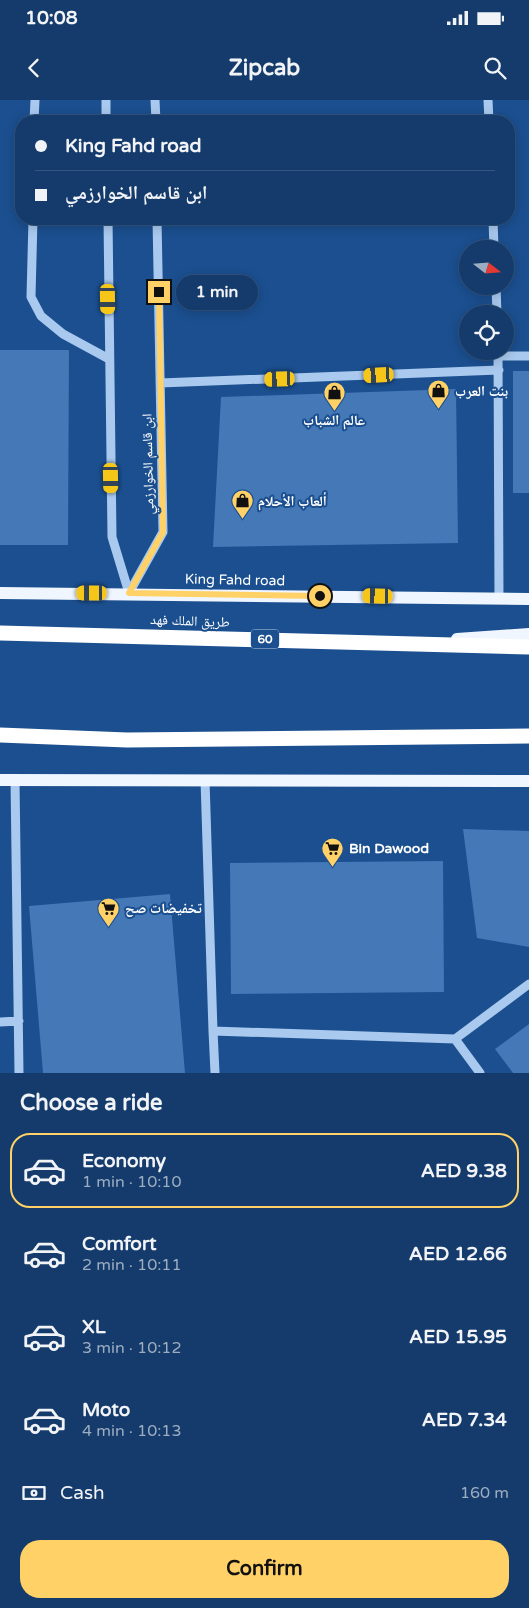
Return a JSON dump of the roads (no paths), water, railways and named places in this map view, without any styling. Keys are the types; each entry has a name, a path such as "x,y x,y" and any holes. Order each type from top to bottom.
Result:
{"highway":[{"name":"طريق الملك فهد","path":"0,633 28,632 529,647"},
{"path":"0,638 28,632"},
{"path":"0,735 127,740 529,736"}],"main road":[{"name":"King Fahd road","path":"0,593 529,599"},
{"path":"411,643 529,634"},
{"path":"0,780 529,781"}],"street":[{"path":"34,115 35,100"},
{"path":"106,100 106,115"},
{"path":"155,100 156,115"},
{"path":"488,100 489,115"},
{"path":"33,225 31,298 41,316 63,334 109,359"},
{"path":"108,225 112,537 129,593"},
{"name":"ابن قاسم الخوارزمي","path":"129,593 163,532 158,225"},
{"path":"493,225 494,240"},
{"path":"514,355 529,356"},
{"path":"498,360 499,598"},
{"path":"160,383 499,370"},
{"path":"15,780 19,1073"},
{"path":"205,780 216,1073"},
{"path":"213,1031 455,1039 529,984"},
{"path":"0,1022 19,1021"},
{"path":"455,1039 480,1073"}],"place":[{"name":"بنت العرب","path":"439,410"},
{"name":"عالم الشباب","path":"334,411"},
{"name":"ألعاب الأحلام","path":"242,520"},
{"name":"Bin Dawood","path":"333,867"},
{"name":"تخفيضات صح","path":"109,927"}]}
